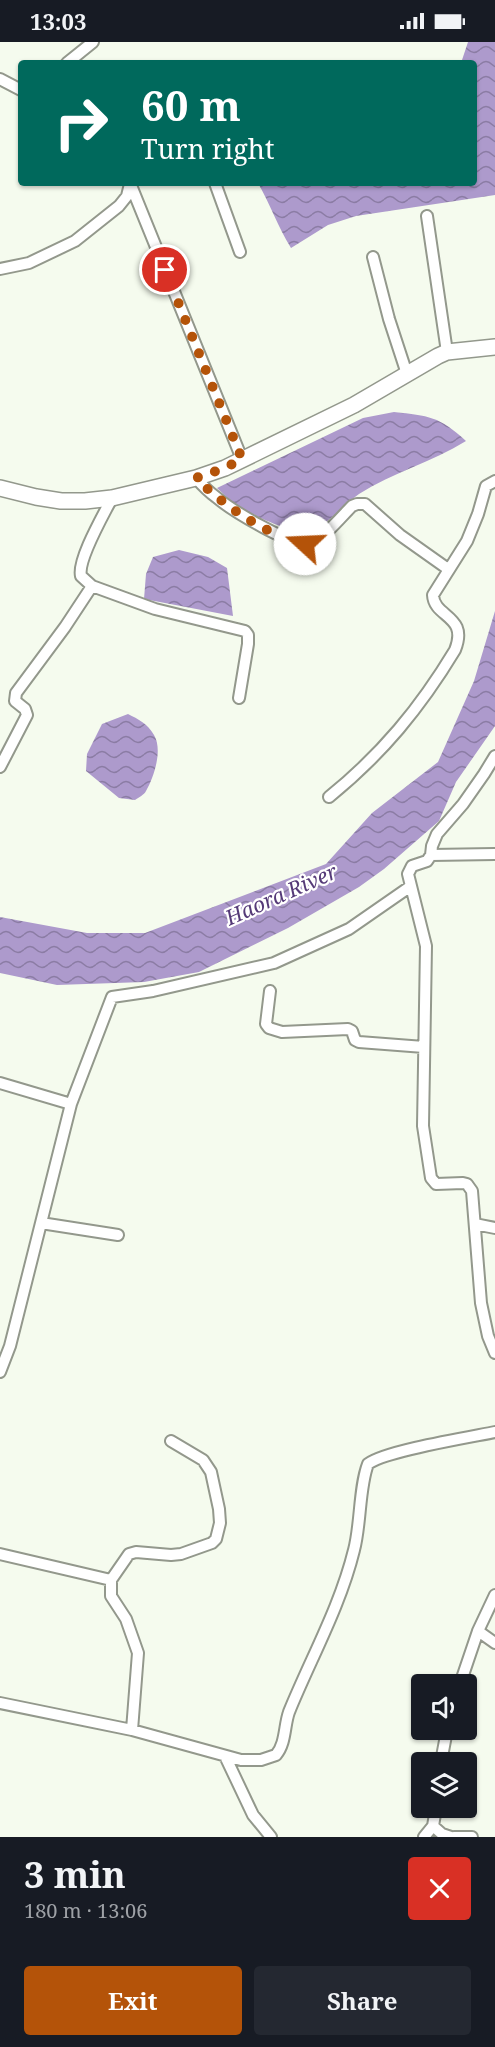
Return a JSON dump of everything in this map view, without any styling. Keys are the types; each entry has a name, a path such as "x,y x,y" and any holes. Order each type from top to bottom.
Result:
{"street":[{"path":"71,60 93,42"},
{"path":"0,79 18,88"},
{"path":"0,269 28,263 75,241 119,206 128,195 130,186"},
{"path":"131,186 242,459"},
{"path":"216,186 240,252"},
{"path":"427,216 447,352"},
{"path":"373,257 389,319 407,374"},
{"path":"0,488 61,501 112,498 196,478 225,468 354,405 447,352 495,347"},
{"path":"196,478 227,506 280,536 305,544 318,539 352,506 364,504 400,536 448,569"},
{"path":"329,797 385,745 416,710 455,650 458,628 434,603 432,597 473,529 486,486 495,481"},
{"path":"112,498 81,565 81,576 92,586 156,609 245,631 249,638 239,698"},
{"path":"0,767 27,715 25,709 15,701 16,693 92,586"},
{"path":"495,756 463,804 437,834 427,861 411,867 408,874 426,946 423,1126 431,1178 438,1184 463,1183 470,1186 473,1195 481,1303 488,1336 495,1353"},
{"path":"431,855 495,854"},
{"path":"0,1372 10,1346 71,1104 112,997 153,991 274,963 349,929 411,886"},
{"path":"270,991 266,1024 272,1029 282,1032 348,1029 359,1042 424,1047"},
{"path":"0,1083 71,1104"},
{"path":"40,1223 118,1235"},
{"path":"475,1224 495,1228"},
{"path":"0,1703 132,1730 251,1761 276,1755 280,1751 289,1713 347,1576 357,1539 368,1464 396,1453 495,1432"},
{"path":"132,1730 138,1653 126,1619 111,1596 111,1580 129,1554 136,1552 181,1554 212,1543 220,1523 211,1472 203,1460 171,1441"},
{"path":"0,1554 111,1580"},
{"path":"463,1674 477,1631 495,1595"},
{"path":"477,1631 495,1643"},
{"path":"225,1756 253,1815 270,1837"},
{"path":"424,1837 432,1826 434,1818"},
{"path":"432,1826 442,1834 453,1837 472,1837"}],"water":[{"path":"468,42 495,42 495,195 356,216 328,225 291,248 259,186 477,186 477,60 462,60"},
{"path":"394,412 441,422 466,441 359,494 321,525 306,531 282,527 252,514 235,504 217,488 363,418"},
{"path":"179,550 208,557 227,568 233,616 144,599 146,574 153,557"},
{"name":"Haora River","path":"495,611 495,726 456,782 439,821 384,869 359,887 288,928 199,972 144,982 57,985 0,973 0,917 87,933 145,933 326,864 372,813 438,762 474,681"},
{"path":"128,714 149,728 157,741 158,748 158,756 149,785 144,794 135,800 119,798 86,771 87,754 102,724"}],"route":[{"path":"165,270 242,459 225,468 196,478 227,506 255,523 280,536 305,544"}]}
